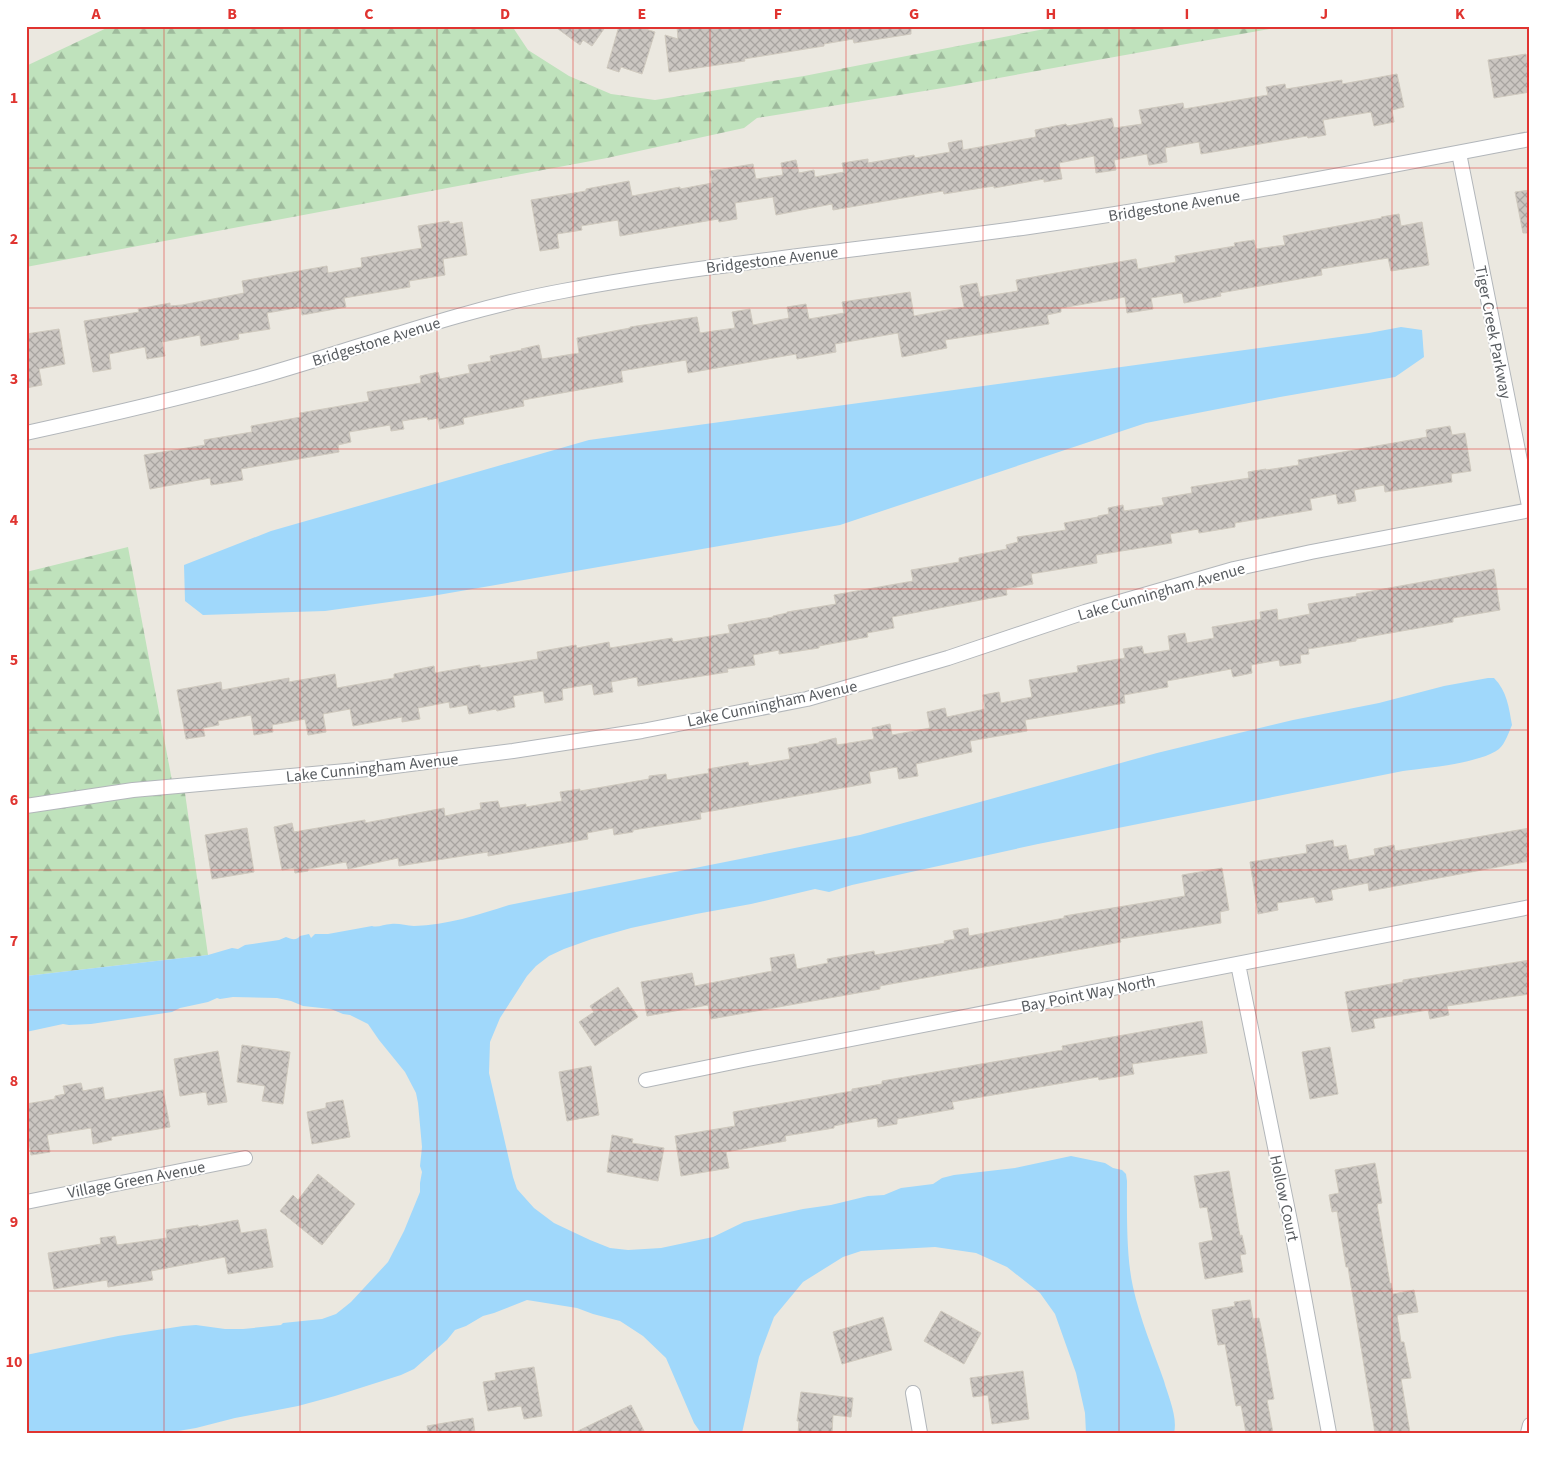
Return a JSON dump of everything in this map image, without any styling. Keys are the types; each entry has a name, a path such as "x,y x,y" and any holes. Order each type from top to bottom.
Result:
{"street":[{"name":"Bridgestone Avenue","path":"26,433 172,400 260,376 492,307 560,291 684,270 1026,228 1179,205 1530,139"},
{"name":"Tiger Creek Parkway","path":"1459,152 1530,511"},
{"name":"Lake Cunningham Avenue","path":"26,806 133,790 378,768 513,751 642,731 807,699 948,658 1085,612 1234,569 1311,552 1530,511"},
{"name":"Bay Point Way North","path":"646,1080 1530,907"},
{"name":"Hollow Court","path":"1238,964 1291,1226 1329,1433"},
{"name":"Village Green Avenue","path":"26,1202 245,1158"},
{"path":"913,1393 920,1433"},
{"path":"1528,1433 1530,1425"}],"green space":[{"path":"111,26 512,26 528,50 569,76 611,94 655,100 804,76 1060,26 1286,26 949,87 757,118 744,128 607,158 26,267 26,66"},
{"path":"128,547 173,786 184,786 208,955 26,976 26,572"}],"water":[{"path":"1401,327 1422,330 1424,357 1395,377 1146,423 840,525 432,596 325,611 203,615 185,601 184,565 271,531 589,440 1369,333"},
{"path":"1494,678 1502,688 1507,700 1512,725 1501,747 1491,754 1453,764 1403,771 1038,844 852,885 829,892 815,889 631,928 592,939 549,956 536,966 527,976 500,1018 490,1042 489,1073 517,1189 534,1208 554,1223 610,1248 628,1250 661,1248 713,1237 744,1222 868,1196 884,1195 901,1188 933,1184 942,1178 954,1175 1015,1168 1071,1156 1105,1163 1113,1168 1122,1170 1126,1174 1127,1181 1128,1248 1133,1287 1143,1323 1172,1407 1175,1420 1174,1433 1086,1433 1085,1413 1076,1373 1055,1314 1040,1293 1007,1267 976,1253 935,1247 861,1251 843,1257 803,1282 774,1317 759,1357 742,1433 701,1433 694,1423 666,1358 643,1336 620,1321 577,1308 527,1300 483,1316 455,1330 447,1340 414,1369 401,1375 298,1406 166,1433 26,1433 26,1355 118,1336 183,1326 196,1325 225,1329 243,1329 322,1319 336,1314 351,1302 388,1262 404,1231 420,1192 422,1147 416,1093 405,1072 368,1024 350,1015 331,1009 303,1006 277,998 233,997 217,998 172,1012 91,1024 63,1024 26,1032 26,976 208,955 232,948 238,949 245,945 279,940 286,937 295,939 309,934 311,938 315,934 328,934 388,924 414,926 450,922 509,905 860,835 1157,753 1293,720"}],"building":[{"path":"554,26 606,26 592,46 583,40 580,45"},
{"path":"619,26 636,26 655,32 642,74 621,67 619,72 607,68"},
{"path":"677,26 911,26 911,34 854,43 853,39 824,44 824,46 744,59 745,61 669,72 665,35 678,39"},
{"path":"1526,54 1530,92 1494,98 1488,60"},
{"path":"1397,74 1404,107 1392,110 1394,122 1374,126 1371,112 1323,120 1326,135 1308,138 1307,136 1201,154 1199,142 1165,148 1167,162 1149,165 1147,154 1114,160 1116,170 1096,173 1094,156 1059,163 1062,179 1044,182 1044,179 944,194 943,191 833,210 832,204 776,215 773,197 735,203 737,219 719,222 718,219 620,236 618,220 581,226 582,230 557,234 559,248 540,251 531,200 586,191 586,189 629,181 632,196 680,187 680,189 712,183 710,171 753,164 756,179 783,175 781,163 796,160 799,173 814,170 815,177 844,172 842,163 868,159 868,163 914,155 915,158 950,152 948,143 962,140 963,150 1036,137 1035,130 1066,124 1067,126 1112,118 1114,128 1142,124 1139,110 1183,103 1184,109 1268,95 1266,87 1285,84 1286,89 1342,80 1342,84"},
{"path":"1530,190 1530,233 1523,233 1515,192"},
{"path":"1399,214 1401,226 1422,222 1429,265 1391,271 1388,258 1321,269 1322,275 1220,293 1221,296 1184,303 1182,293 1151,298 1153,309 1127,313 1125,297 1061,308 1061,312 1047,315 1049,324 945,340 947,348 902,357 898,333 835,344 836,352 797,359 796,354 688,373 686,360 621,371 623,382 523,400 524,406 463,418 464,424 440,429 438,418 428,420 427,417 402,421 404,429 391,431 390,425 349,432 351,442 338,445 339,452 241,469 243,480 211,485 210,478 150,489 144,455 205,445 204,440 252,432 251,426 301,417 300,413 369,401 367,392 421,383 420,376 438,372 440,379 470,373 468,365 491,361 490,356 539,345 542,359 579,353 577,338 630,327 697,317 700,333 735,328 732,312 750,309 753,325 789,318 787,307 806,304 809,319 844,313 842,302 910,292 914,316 964,307 960,286 977,283 980,297 1018,291 1016,280 1136,259 1138,269 1176,262 1175,256 1235,246 1234,243 1254,240 1256,249 1285,245 1283,236"},
{"path":"449,221 450,224 462,222 467,255 443,259 445,275 409,281 410,287 344,298 346,307 302,315 301,307 267,313 270,329 238,334 239,339 201,346 200,335 162,342 165,356 147,359 145,347 109,354 111,369 93,372 84,321 139,312 138,309 170,303 170,306 182,305 244,293 242,281 327,266 328,273 362,267 361,258 422,248 418,226"},
{"path":"59,329 65,364 39,369 42,385 26,388 26,334"},
{"path":"1450,426 1452,435 1465,433 1471,471 1451,474 1452,482 1385,492 1384,485 1354,490 1356,501 1338,504 1336,494 1310,499 1312,510 1235,523 1235,527 1199,533 1198,529 1170,534 1172,543 1096,555 1097,563 1031,574 1033,584 1006,589 1007,595 892,617 894,628 867,633 868,637 819,646 819,648 779,654 779,650 753,655 755,665 727,669 728,672 638,686 637,677 611,682 613,692 594,695 592,684 562,689 563,700 545,703 543,691 513,696 515,707 497,711 496,709 469,714 467,705 450,708 449,702 418,708 420,719 402,722 402,717 353,726 350,709 323,714 326,732 308,735 305,719 272,725 273,732 254,735 251,715 218,721 219,725 203,728 205,736 186,739 177,690 221,682 222,690 289,678 289,682 335,674 337,688 394,678 394,674 434,666 435,673 480,665 480,668 538,659 537,652 576,645 577,648 609,642 610,648 672,638 673,642 730,633 728,625 836,604 834,595 913,581 911,570 959,562 959,558 1007,549 1006,545 1018,542 1017,537 1066,530 1064,523 1109,514 1108,508 1123,505 1124,511 1164,505 1162,498 1192,493 1191,487 1249,478 1248,472 1299,465 1298,460 1427,437 1426,430"},
{"path":"1494,569 1500,610 1453,618 1453,622 1308,649 1309,654 1300,655 1301,663 1280,666 1279,660 1251,665 1252,673 1233,677 1231,669 1167,681 1168,687 1124,695 1125,703 1025,720 1027,731 970,741 972,752 916,764 918,776 899,779 897,767 869,772 871,783 700,813 701,819 633,830 633,832 614,835 613,828 587,833 588,839 488,856 488,852 399,866 398,858 348,869 346,862 295,873 294,868 282,870 274,827 292,823 294,832 365,820 365,823 444,808 445,816 481,809 480,803 498,801 500,808 526,804 526,807 562,801 560,792 580,789 580,791 649,779 649,776 666,774 667,780 709,773 708,769 748,762 749,766 790,759 788,748 836,738 837,745 874,739 872,728 890,724 892,735 930,728 927,712 945,708 947,717 985,709 983,695 999,692 1001,703 1032,697 1029,680 1078,672 1077,666 1125,658 1123,649 1142,646 1144,654 1170,650 1168,636 1185,633 1187,643 1214,638 1212,627 1261,619 1260,612 1277,609 1278,620 1310,614 1308,604"},
{"path":"247,828 254,872 212,879 205,835"},
{"path":"1530,828 1530,861 1369,891 1368,883 1331,890 1333,900 1316,903 1314,897 1277,903 1278,910 1258,914 1250,862 1307,853 1306,845 1333,840 1334,847 1346,845 1349,860 1375,855 1374,849 1394,845 1395,851"},
{"path":"1222,868 1229,910 1220,912 1221,923 1120,939 1121,942 880,986 880,989 711,1019 708,1005 647,1016 641,982 692,973 695,986 772,971 770,958 794,954 797,969 828,963 827,959 874,951 875,955 945,943 944,941 955,939 953,931 968,928 969,936 1064,918 1064,916 1185,896 1182,875"},
{"path":"1530,960 1530,994 1447,1006 1449,1015 1430,1019 1428,1010 1373,1019 1375,1028 1352,1032 1345,992 1403,982 1403,980"},
{"path":"618,987 638,1017 595,1046 579,1022 594,1012 590,1006"},
{"path":"1202,1021 1207,1053 1132,1064 1134,1074 1099,1080 1098,1077 952,1102 954,1109 897,1119 897,1124 878,1127 877,1118 834,1126 834,1128 785,1136 786,1141 726,1152 729,1168 681,1176 675,1136 735,1126 733,1112 852,1091 852,1089 882,1084 882,1081 1063,1050 1062,1046"},
{"path":"242,1045 290,1052 283,1104 262,1101 265,1086 237,1082"},
{"path":"1330,1047 1338,1094 1310,1099 1302,1052"},
{"path":"218,1051 227,1102 208,1105 206,1092 180,1096 174,1059"},
{"path":"591,1066 599,1115 567,1121 559,1072"},
{"path":"81,1083 83,1091 103,1087 105,1100 163,1090 170,1127 111,1137 112,1140 93,1144 91,1128 47,1135 50,1152 31,1155 29,1142 26,1142 26,1104 55,1099 55,1096 65,1094 63,1086"},
{"path":"343,1100 350,1137 312,1144 307,1112 326,1108 326,1103"},
{"path":"612,1135 633,1139 632,1143 664,1148 658,1181 607,1172"},
{"path":"1375,1163 1382,1203 1377,1204 1390,1284 1393,1294 1414,1290 1418,1312 1397,1315 1401,1342 1404,1342 1411,1378 1401,1379 1410,1433 1375,1433 1348,1267 1346,1267 1337,1211 1332,1212 1329,1195 1339,1193 1335,1170"},
{"path":"1229,1171 1240,1236 1242,1235 1246,1254 1240,1255 1243,1272 1205,1279 1199,1243 1213,1240 1207,1207 1200,1208 1194,1176"},
{"path":"318,1174 355,1204 322,1245 280,1211 293,1195 298,1200"},
{"path":"238,1220 241,1233 266,1229 273,1267 228,1274 225,1257 151,1271 153,1280 108,1287 107,1280 54,1289 48,1253 101,1244 100,1238 115,1236 117,1245 167,1238 166,1230"},
{"path":"1250,1300 1253,1319 1259,1318 1274,1399 1267,1400 1273,1433 1246,1433 1241,1405 1236,1406 1225,1344 1218,1345 1212,1310 1235,1306 1234,1302"},
{"path":"941,1311 981,1333 964,1364 924,1341"},
{"path":"883,1317 892,1350 842,1364 833,1332"},
{"path":"534,1367 542,1416 524,1419 521,1406 488,1411 483,1382 496,1380 495,1373"},
{"path":"1023,1371 1029,1419 992,1424 988,1395 973,1397 970,1378"},
{"path":"801,1392 853,1398 851,1417 833,1415 832,1433 798,1433 799,1421 797,1421"},
{"path":"631,1405 645,1433 574,1433"},
{"path":"473,1418 475,1433 428,1433 427,1426"}]}
